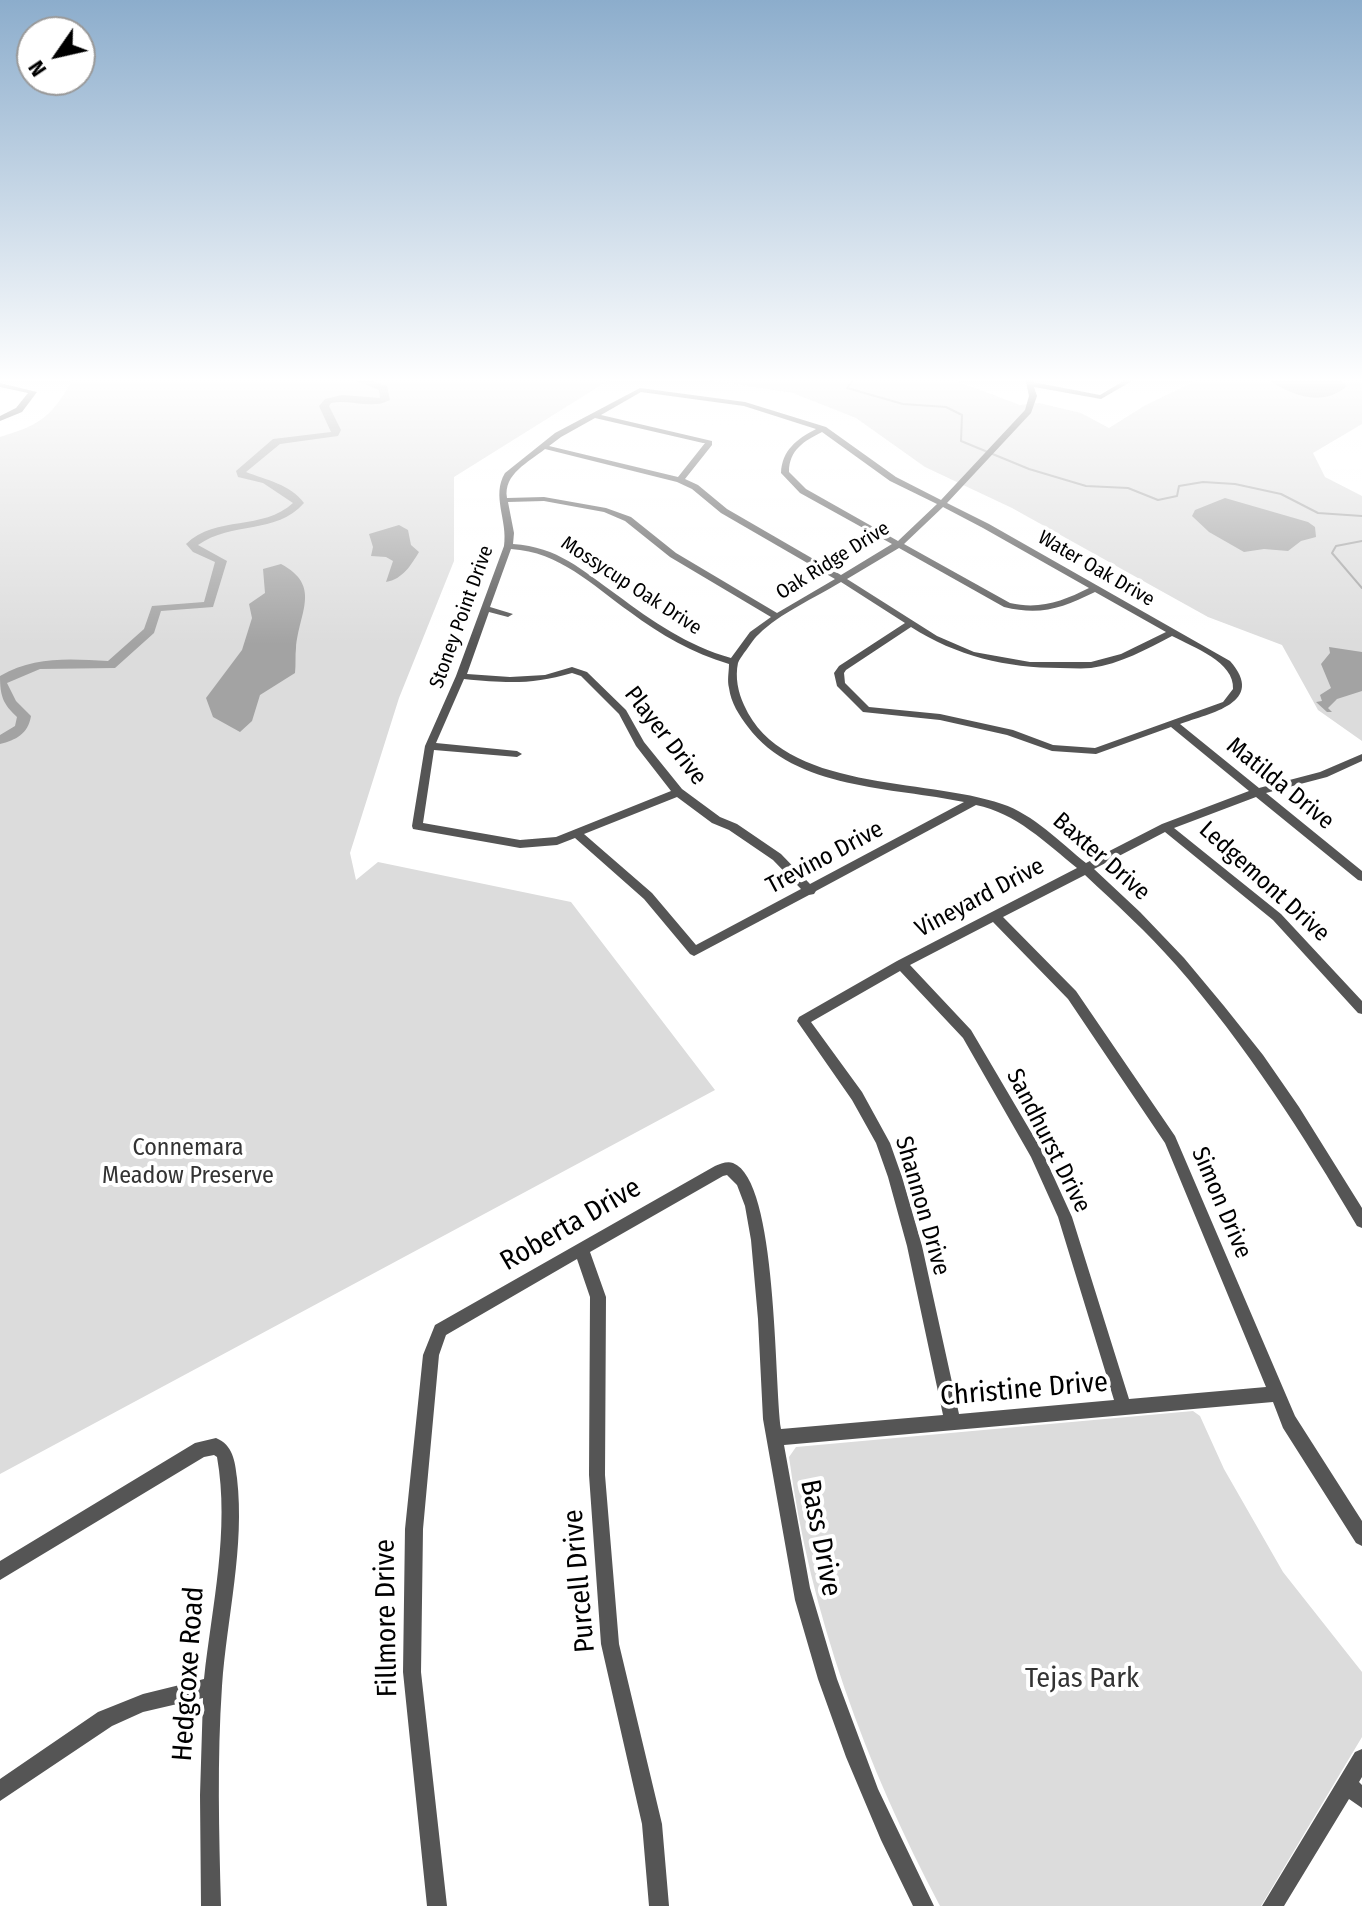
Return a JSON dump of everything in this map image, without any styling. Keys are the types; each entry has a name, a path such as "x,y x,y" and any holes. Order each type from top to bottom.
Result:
{"street":[{"path":"519,466 508,475 502,490 504,500 544,499 620,515 636,524 673,555 778,617"},
{"path":"623,466 680,480 740,521 842,579 910,624 972,654 1049,667 1109,662 1171,633"},
{"path":"680,480 691,466"},
{"path":"786,466 785,473 803,491 993,599 1021,609 1047,610 1094,589"},
{"name":"Water Oak Drive","path":"875,466 893,479 1227,663 1241,686 1239,693 1226,704 1173,724"},
{"name":"Oak Ridge Drive","path":"733,662 753,634 899,544 976,466"},
{"name":"Stoney Point Drive","path":"504,500 510,533 508,546 461,676 430,746 417,826 520,844 557,841 577,834"},
{"name":"Mossycup Oak Drive","path":"508,546 524,546 556,554 688,646 733,662"},
{"path":"484,608 508,614"},
{"path":"910,624 842,668 838,678 850,697 866,710 976,724 1052,748 1079,752 1109,749 1173,724"},
{"name":"Baxter Drive","path":"733,662 733,686 752,726 780,751 801,763 843,778 936,791 1001,807 1026,822 1084,869 1179,959 1262,1060 1362,1221"},
{"name":"Player Drive","path":"461,676 533,680 572,670 584,674 623,712 640,744 678,792 716,820 733,827 777,857 810,891"},
{"name":"Matilda Drive","path":"1173,724 1362,877"},
{"path":"430,746 517,754"},
{"name":"Vineyard Drive","path":"803,1021 901,964 1166,827 1257,792 1323,775 1362,757"},
{"path":"577,834 678,792"},
{"name":"Trevino Drive","path":"577,834 648,896 694,951 975,801"},
{"name":"Ledgemont Drive","path":"1166,827 1277,917 1362,1009"},
{"path":"1347,864 1362,859"},
{"name":"Simon Drive","path":"994,915 1072,995 1170,1140 1289,1422 1362,1537"},
{"name":"Sandhurst Drive","path":"901,964 967,1034 1036,1153 1065,1217 1124,1408"},
{"name":"Shannon Drive","path":"803,1021 838,1069 882,1141 911,1233 953,1422"},
{"name":"Roberta Drive","path":"440,1330 720,1170 730,1168"},
{"name":"Bass Drive","path":"730,1168 741,1176 749,1198 762,1265 770,1409 804,1599 832,1689 869,1786 903,1867 924,1906"},
{"name":"Purcell Drive","path":"581,1249 598,1297 597,1475 610,1644 652,1824 659,1906"},
{"name":"Fillmore Drive","path":"437,1906 412,1672 411,1563 431,1355 440,1330"},
{"name":"Christine Drive","path":"775,1438 1277,1394"},
{"name":"Hedgcoxe Road","path":"0,1571 201,1449 211,1446 221,1448 225,1457 229,1523 213,1686 209,1826 211,1906"},
{"path":"0,1791 105,1719 143,1703 213,1686"},
{"path":"1272,1906 1355,1791 1362,1759"}],"green space":[{"name":"Connemara Meadow Preserve","path":"0,466 472,466 454,477 454,561 399,698 350,853 356,880 378,862 571,902 715,1090 0,1474"},
{"path":"1319,466 1325,477 1362,496 1362,741 1318,710 1282,645 1208,617 1012,508 925,467"},
{"name":"Tejas Park","path":"1193,1411 1200,1416 1224,1469 1283,1572 1362,1672 1362,1737 1261,1906 940,1906 865,1744 826,1632 798,1516 789,1457 796,1447"}],"shaded area":[{"path":"1225,498 1308,522 1315,527 1316,537 1301,541 1288,551 1264,549 1244,552 1209,532 1192,516 1195,510"},
{"path":"399,525 408,530 411,545 419,552 402,575 386,582 393,561 371,556 373,547 369,534"},
{"path":"281,564 294,572 305,591 295,673 260,695 252,721 240,732 213,717 206,698 242,650 252,618 249,604 265,593 263,569"},
{"path":"1329,647 1362,652 1362,691 1337,699 1328,708 1332,712 1327,712 1316,702 1322,701 1320,695 1331,688 1321,664 1330,653"}],"waterway":[{"path":"0,740 17,732 24,716 10,703 0,682 27,668 53,663 111,665 150,630 156,609 209,604 221,561 197,550 192,544 218,531 275,520 299,503 267,481 242,475 241,471 247,466"},
{"path":"1022,466 1086,486 1128,488 1158,500 1177,496 1179,486 1203,482 1235,484 1281,494 1318,513 1362,516"},
{"path":"1362,541 1336,546 1332,553 1362,588"}]}
